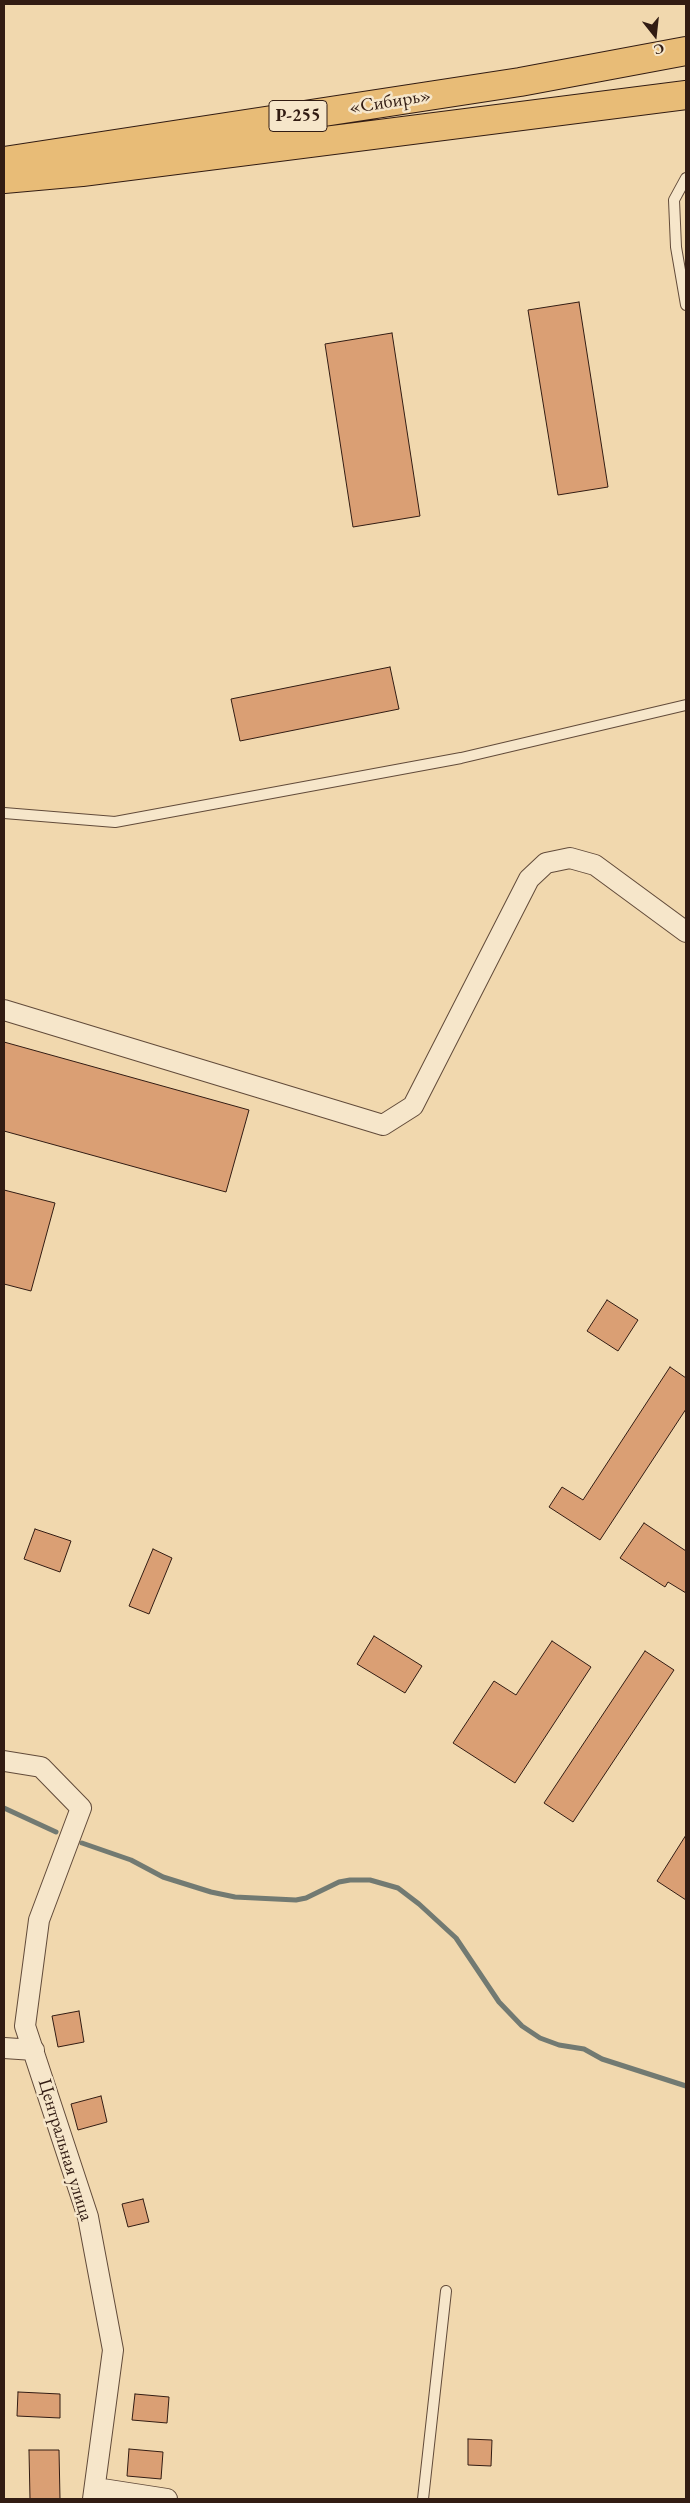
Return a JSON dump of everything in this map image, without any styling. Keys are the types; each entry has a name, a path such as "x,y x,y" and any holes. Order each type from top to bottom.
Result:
{"highway":[{"name":"«Сибирь»","path":"4,161 520,82 686,51"},
{"name":"«Сибирь»","path":"4,179 82,172 686,94"}],"street":[{"path":"4,1010 383,1125 413,1106 529,879 546,863 570,858 595,865 686,932"},
{"name":"Центральная улица","path":"4,1761 40,1767 81,1808 39,1920 25,2026 88,2217 113,2350 95,2494"},
{"path":"4,2048 34,2050"},
{"path":"95,2494 167,2499"}],"lane":[{"path":"686,178 674,200 676,247 686,305"},
{"path":"4,813 115,822 461,758 686,705"},
{"path":"423,2499 446,2291"}],"building":[{"path":"579,302 608,487 558,495 528,310"},
{"path":"392,333 420,516 353,527 325,344"},
{"path":"390,667 399,709 240,741 231,699"},
{"path":"4,1042 249,1110 226,1192 4,1131"},
{"path":"4,1190 55,1203 31,1291 4,1284"},
{"path":"607,1300 638,1320 618,1351 587,1331"},
{"path":"670,1367 686,1378 686,1409 600,1540 549,1507 562,1487 583,1500"},
{"path":"644,1523 686,1551 686,1593 668,1582 665,1587 620,1558"},
{"path":"35,1529 71,1541 60,1572 24,1559"},
{"path":"153,1549 172,1558 149,1614 129,1606"},
{"path":"374,1636 422,1666 405,1693 357,1664"},
{"path":"552,1641 591,1667 515,1783 453,1743 494,1681 516,1695"},
{"path":"645,1651 674,1670 573,1822 544,1803"},
{"path":"686,1835 686,1900 657,1881"},
{"path":"79,2011 84,2042 58,2047 52,2016"},
{"path":"101,2096 107,2122 78,2130 71,2104"},
{"path":"143,2199 149,2222 128,2227 122,2204"},
{"path":"18,2392 60,2394 60,2418 17,2416"},
{"path":"135,2394 169,2397 167,2423 132,2420"},
{"path":"468,2439 492,2440 491,2466 468,2465"},
{"path":"129,2449 163,2452 161,2479 127,2476"},
{"path":"29,2450 59,2450 60,2499 30,2499"}],"waterway":[{"path":"4,1808 56,1832"},
{"path":"82,1843 131,1860 163,1877 211,1892 235,1897 296,1900 306,1898 339,1882 350,1880 370,1880 398,1888 419,1904 456,1938 499,2002 522,2026 540,2038 559,2045 584,2049 602,2059 686,2086"}]}
